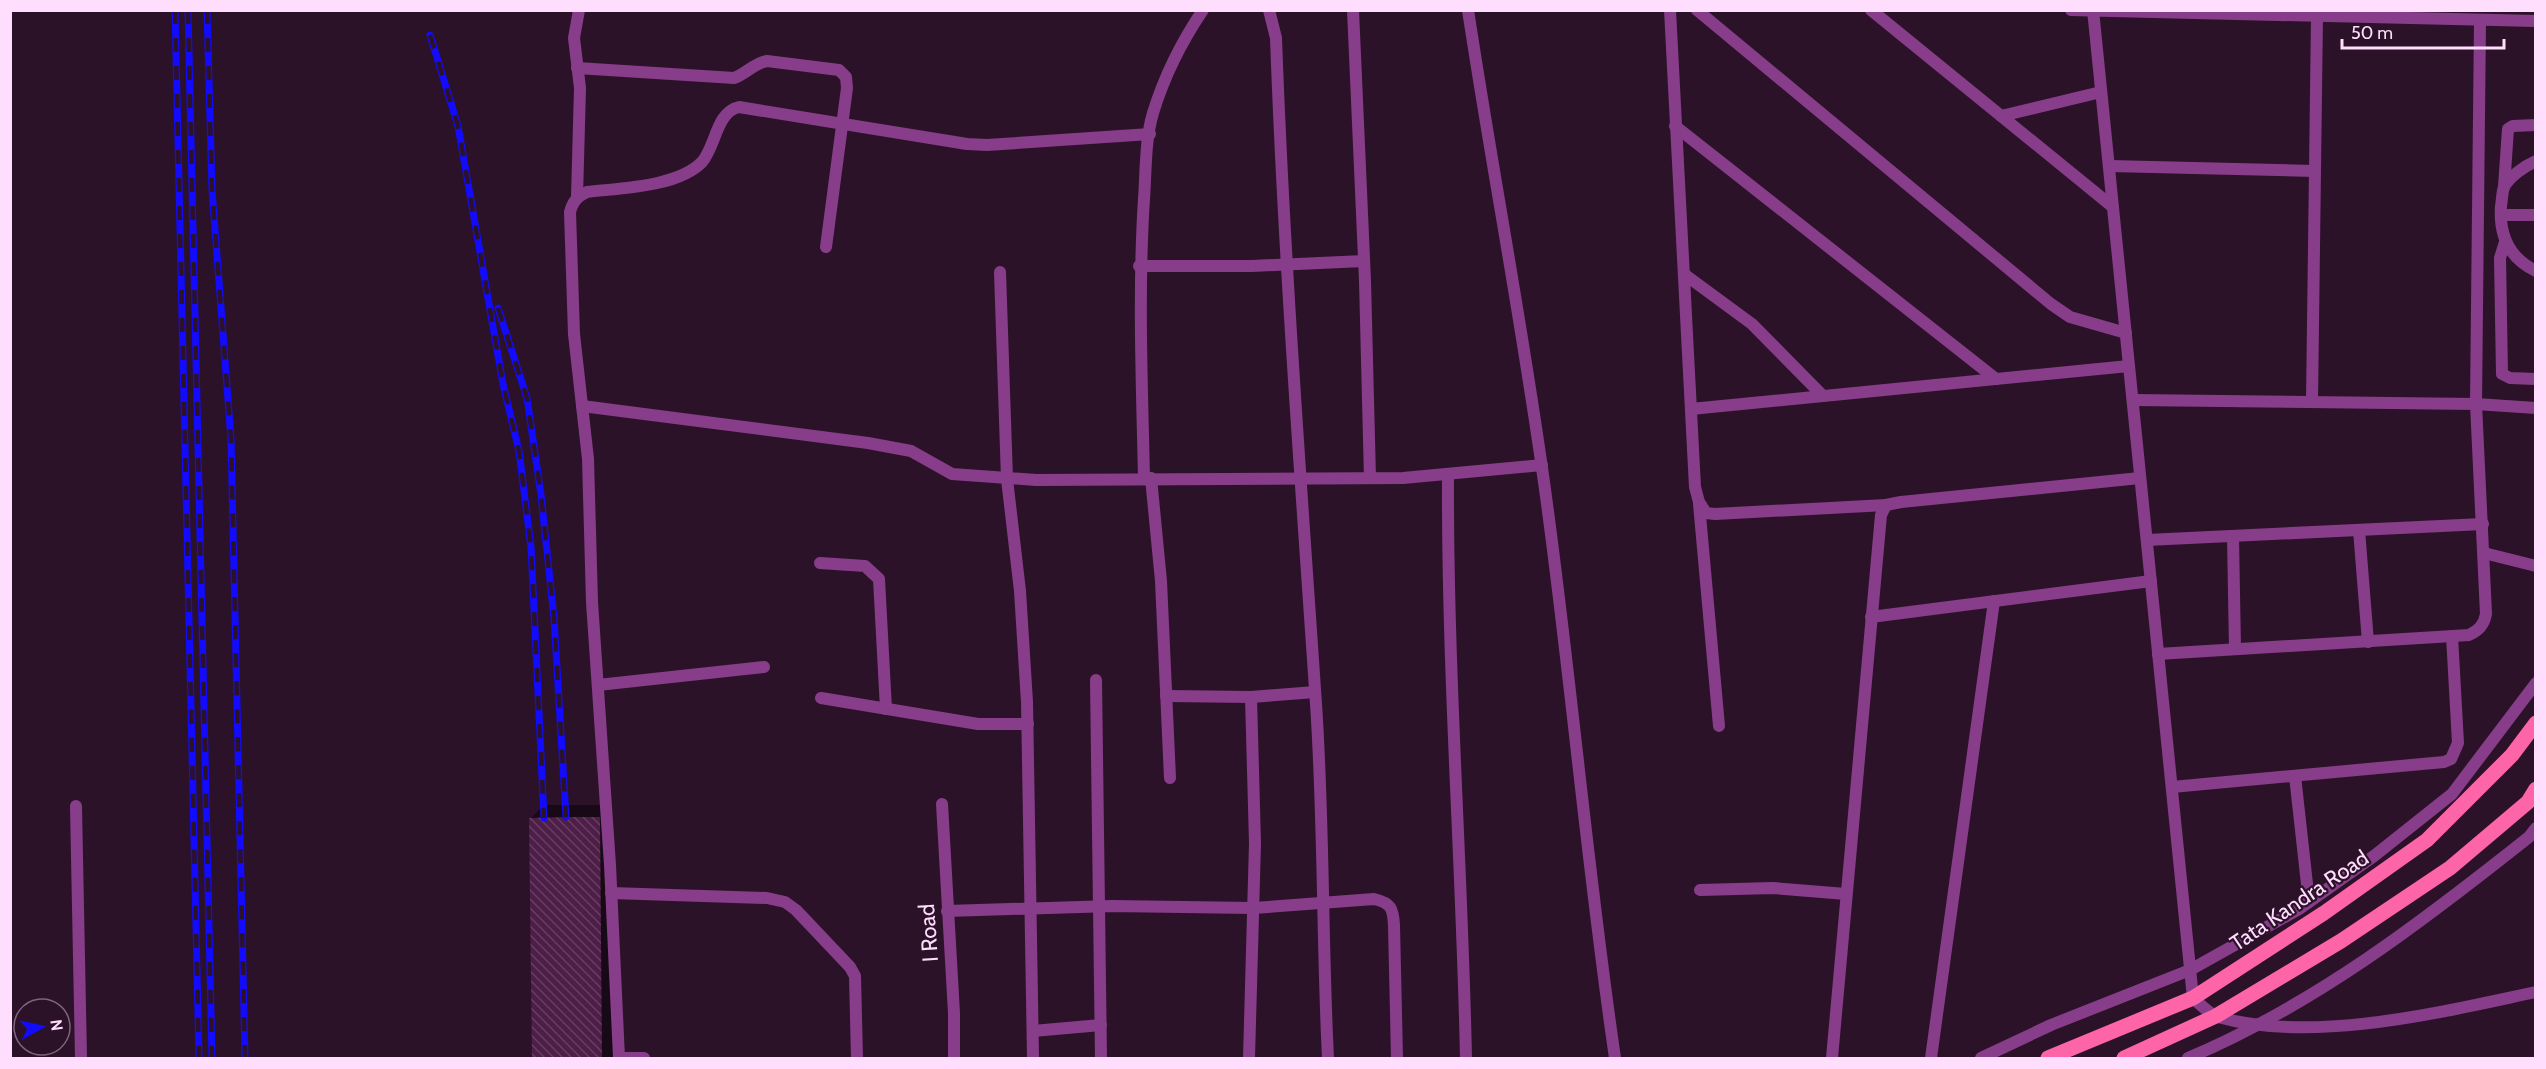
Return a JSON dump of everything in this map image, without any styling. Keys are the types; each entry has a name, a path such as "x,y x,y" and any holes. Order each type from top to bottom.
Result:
{"main road":[{"name":"Tata Kandra Road","path":"2048,1059 2193,998 2324,913 2427,840 2512,755 2535,723"},
{"path":"2124,1059 2216,1016 2341,941 2450,868 2528,802 2535,789"}],"street":[{"path":"579,10 574,38 580,105 577,197 570,212 574,334 588,459 592,602 612,893 619,1058 644,1059"},
{"path":"1170,778 1161,581 1147,478 1139,266 1150,134 1160,91 1190,30 1203,10"},
{"path":"1269,10 1276,38 1286,264 1315,692 1328,1059"},
{"path":"1353,10 1364,261 1370,478"},
{"path":"1468,10 1513,275 1542,465 1597,936 1614,1059"},
{"path":"1670,10 1695,487 1699,502 1719,726"},
{"path":"1696,10 2051,304 2070,317 2126,333"},
{"path":"1871,10 2113,207"},
{"path":"2071,10 2535,21"},
{"path":"2093,11 2193,998 2216,1016 2261,1024 2306,1026 2402,1020 2535,992"},
{"path":"2312,402 2317,15"},
{"path":"2158,654 2469,635 2484,623 2483,524 2476,404 2480,20"},
{"path":"577,68 734,78 759,63 767,62 839,70 846,77 847,88 826,248"},
{"path":"2001,116 2101,92"},
{"path":"577,197 587,192 656,184 690,171 701,163 708,153 725,115 731,108 739,107 940,141 987,146 1150,134"},
{"path":"2535,125 2513,126 2508,129 2501,215 2505,242 2500,258 2502,374 2510,378 2535,378"},
{"path":"1675,126 1996,379"},
{"path":"2504,187 2523,167 2535,160"},
{"path":"2110,166 2315,171"},
{"path":"2501,215 2535,215"},
{"path":"2505,242 2518,259 2535,271"},
{"path":"1139,266 1364,261"},
{"path":"1000,272 1007,478 1020,591 1028,724 1033,1059"},
{"path":"1684,274 1752,324 1823,396"},
{"path":"1691,409 2129,366"},
{"path":"2133,400 2476,404 2535,408"},
{"path":"582,406 868,443 911,452 952,474 1007,478 1370,478 1448,474 1542,465"},
{"path":"1448,474 1447,588 1463,907 1466,1059"},
{"path":"1699,502 1706,513 1715,514 1886,505 2140,478"},
{"path":"1832,1059 1871,617 1881,515 1886,505"},
{"path":"2147,540 2483,524"},
{"path":"2359,530 2368,642"},
{"path":"2233,536 2235,649"},
{"path":"2484,553 2535,566"},
{"path":"820,563 865,566 879,579 886,709"},
{"path":"1871,617 2151,581"},
{"path":"1931,1059 1994,601"},
{"path":"2172,787 2444,762 2451,759 2457,743 2452,636"},
{"path":"598,685 764,667"},
{"path":"1096,680 1101,1059"},
{"path":"1982,1059 2051,1025 2190,970 2309,902 2452,794 2535,683"},
{"path":"1166,696 1251,697 1315,692"},
{"path":"1250,1059 1254,908 1251,697"},
{"path":"821,698 978,724 1028,724"},
{"path":"2295,776 2309,902"},
{"name":"I Road","path":"942,804 954,1013 954,1059"},
{"path":"76,806 81,1059"},
{"path":"2188,1059 2261,1024 2383,950 2529,837 2535,828"},
{"path":"1700,890 1773,888 1846,894"},
{"path":"612,893 767,898 785,902 850,967 855,976 857,1059"},
{"path":"947,910 1099,907 1254,908 1374,899 1388,903 1393,909 1397,1059"},
{"path":"1033,1031 1101,1024"}],"building":[{"path":"600,817 602,1058 532,1058 529,818"}],"railway":[{"path":"175,10 199,1058"},
{"path":"188,10 212,1058"},
{"path":"207,10 212,190 231,439 245,1058"},
{"path":"430,35 458,126 503,384 519,451 531,547 544,818"},
{"path":"498,308 527,398 541,495 554,618 566,817"}]}
